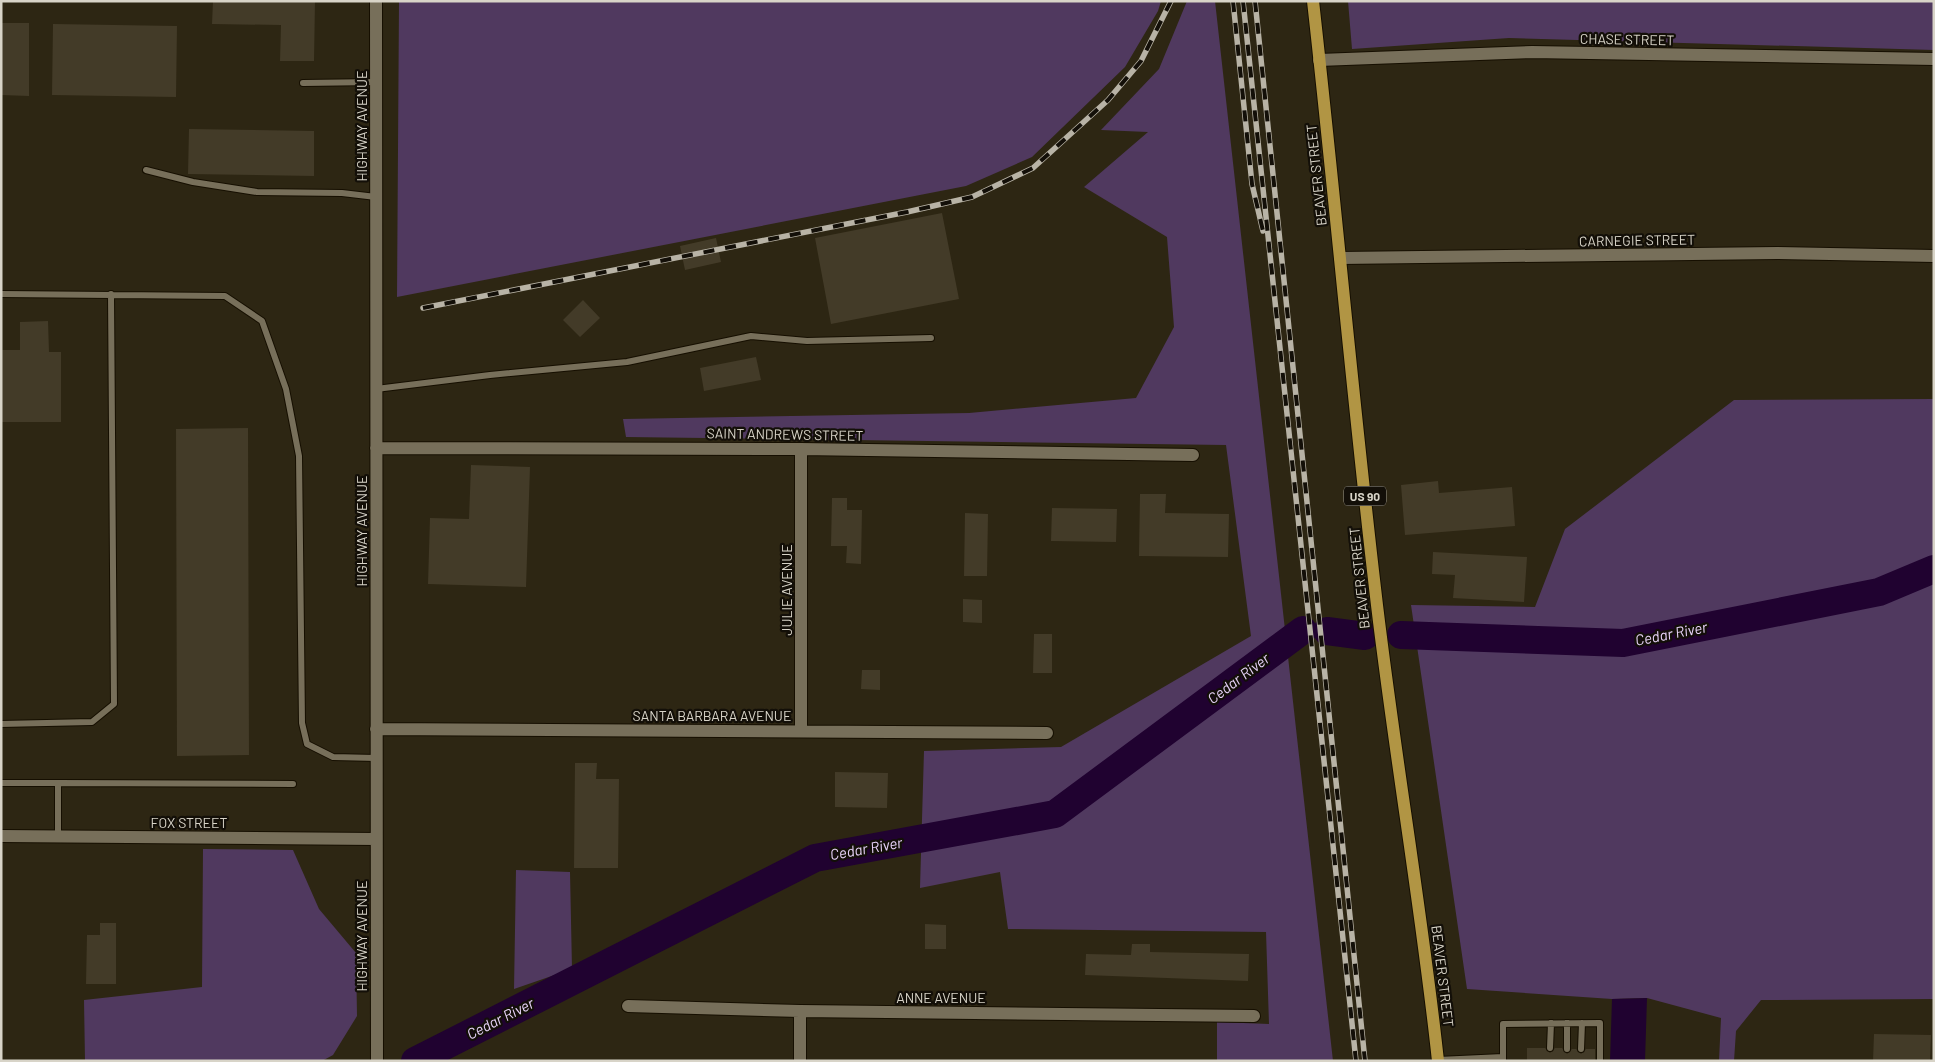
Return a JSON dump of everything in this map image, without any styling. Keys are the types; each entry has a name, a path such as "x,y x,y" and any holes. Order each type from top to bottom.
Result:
{"main road":[{"name":"BEAVER STREET","path":"1313,1 1376,597 1430,989 1438,1061"}],"street":[{"name":"HIGHWAY AVENUE","path":"376,1 377,1061"},
{"name":"CHASE STREET","path":"1319,60 1532,52 1934,59"},
{"name":"CARNEGIE STREET","path":"1340,258 1777,253 1934,256"},
{"name":"SAINT ANDREWS STREET","path":"376,448 801,449 1192,455"},
{"name":"JULIE AVENUE","path":"801,449 801,730"},
{"name":"SANTA BARBARA AVENUE","path":"376,730 801,730 1047,733"},
{"name":"FOX STREET","path":"1,836 376,839"},
{"name":"ANNE AVENUE","path":"628,1006 800,1011 1254,1016"},
{"path":"800,1011 800,1061"}],"lane":[{"path":"303,83 376,82"},
{"path":"146,170 193,182 257,192 342,193 376,197"},
{"path":"1,294 225,296 262,321 286,389 299,456 302,723 307,744 333,757 376,758"},
{"path":"1,724 92,722 114,704 111,294"},
{"path":"376,390 490,375 626,362 751,336 807,341 930,338"},
{"path":"1,783 293,784"},
{"path":"58,783 58,836"},
{"path":"1438,1061 1503,1059 1503,1024 1550,1023 1600,1023 1600,1061"},
{"path":"1550,1023 1550,1048"},
{"path":"1567,1023 1567,1049"},
{"path":"1581,1049 1582,1023"}],"shaded area":[{"path":"399,1 1161,1 1158,11 1125,67 1032,157 966,186 397,297"},
{"path":"1187,1 1215,1 1333,1061 1217,1061 1217,1022 1269,1024 1266,932 1008,929 1000,872 920,888 924,751 1061,747 1251,636 1226,445 626,437 623,419 969,413 1136,398 1174,327 1167,237 1084,187 1148,132 1101,130 1159,69"},
{"path":"1348,1 1934,1 1934,50 1509,38 1352,49"},
{"path":"1934,399 1934,999 1761,1000 1736,1031 1734,1061 1719,1061 1721,1018 1647,998 1612,999 1467,989 1411,605 1535,607 1565,529 1734,400"},
{"path":"203,849 293,850 319,909 356,953 357,1016 333,1055 322,1061 85,1061 84,1000 202,987"},
{"path":"516,870 570,872 572,969 514,989"},
{"path":"1647,998 1645,1061 1610,1061 1612,999"}],"building":[{"path":"213,1 315,1 314,61 280,61 281,25 212,24"},
{"path":"1,23 29,23 29,96 1,95"},
{"path":"53,24 177,26 176,97 52,95"},
{"path":"189,129 314,131 314,176 188,174"},
{"path":"942,213 959,299 831,324 815,238"},
{"path":"716,238 721,262 685,270 680,246"},
{"path":"583,300 600,318 580,337 563,320"},
{"path":"48,321 49,352 61,352 61,422 2,422 2,350 20,350 20,322"},
{"path":"756,357 761,380 704,391 700,368"},
{"path":"248,428 249,755 177,756 176,429"},
{"path":"471,465 530,467 526,587 428,584 430,518 469,519"},
{"path":"1438,481 1439,493 1512,487 1515,526 1405,535 1401,485"},
{"path":"1140,494 1166,494 1165,513 1229,514 1228,557 1139,556"},
{"path":"832,498 847,498 847,510 862,510 861,564 846,563 847,546 831,546"},
{"path":"1052,508 1117,509 1116,542 1051,541"},
{"path":"965,513 988,514 987,576 964,576"},
{"path":"1433,552 1527,557 1524,602 1453,598 1455,575 1432,574"},
{"path":"963,599 982,600 982,623 963,622"},
{"path":"1034,634 1052,634 1052,673 1033,673"},
{"path":"862,670 880,670 880,690 861,689"},
{"path":"575,763 597,763 596,779 619,779 618,868 574,868"},
{"path":"835,772 888,773 887,808 835,807"},
{"path":"100,923 116,923 116,984 86,984 87,935 100,935"},
{"path":"925,924 946,925 946,949 925,949"},
{"path":"1132,944 1150,944 1150,952 1249,954 1248,981 1085,975 1086,954 1131,955"},
{"path":"1874,1034 1931,1035 1930,1061 1873,1061"},
{"path":"1527,1048 1545,1048 1550,1053 1555,1048 1562,1048 1567,1054 1572,1049 1576,1049 1581,1054 1586,1049 1595,1049 1595,1061 1527,1061"}],"waterway":[{"name":"Cedar River","path":"1401,635 1623,643 1879,592 1934,569"},
{"name":"Cedar River","path":"415,1061 815,858 1055,814 1303,630"},
{"name":"Cedar River","path":"1327,631 1365,636"}],"railway":[{"path":"423,308 907,212 972,197 1033,168 1108,100 1141,61 1171,1"},
{"path":"1233,1 1252,184 1263,231"},
{"path":"1243,1 1356,1061"},
{"path":"1255,1 1365,1061"}]}
